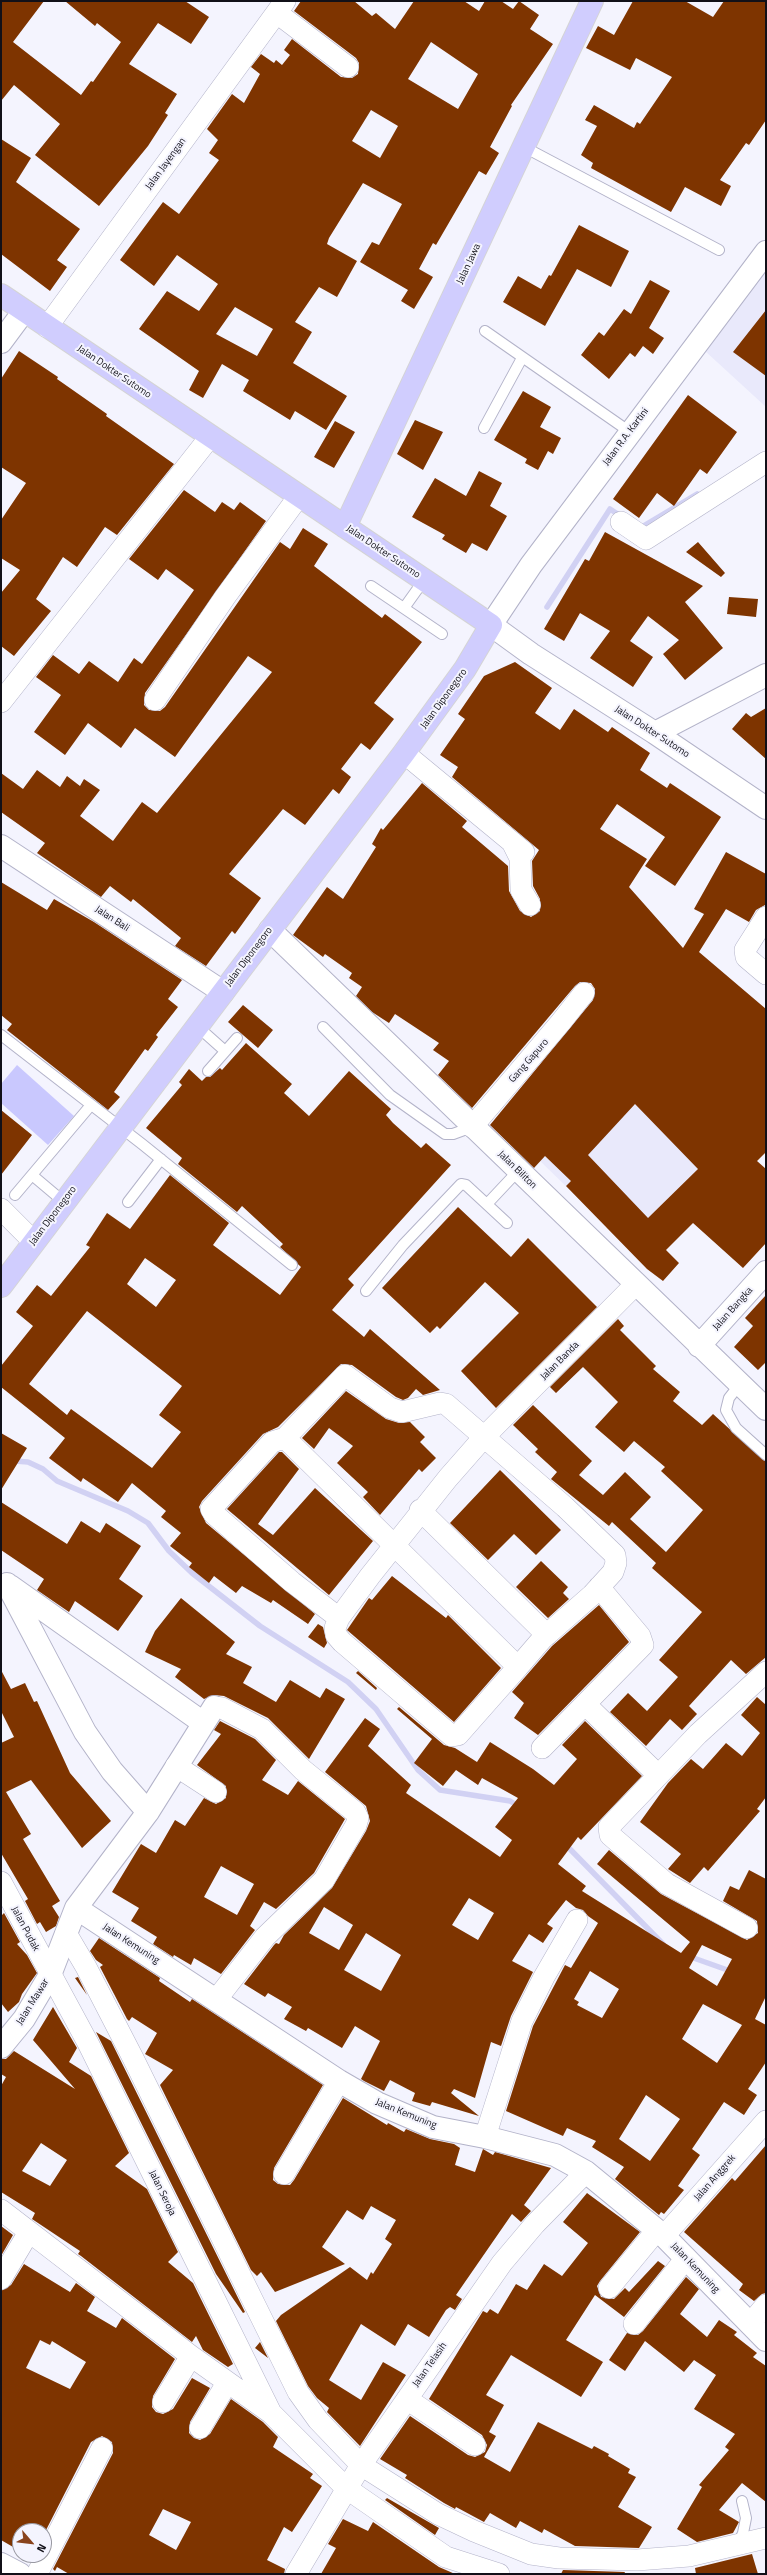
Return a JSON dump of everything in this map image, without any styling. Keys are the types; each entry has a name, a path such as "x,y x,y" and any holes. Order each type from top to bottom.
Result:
{"main road":[{"name":"Jalan Jawa","path":"345,527 592,1"},
{"name":"Jalan R.A. Kartini","path":"491,625 531,565 766,252"},
{"name":"Jalan Dokter Sutomo","path":"1,295 491,625 531,654 655,733 766,808"},
{"path":"1,342 24,311"},
{"name":"Jalan Diponegoro","path":"1,1286 404,753 466,669 491,625"},
{"path":"655,733 766,675"},
{"name":"Jalan Bali","path":"1,846 223,992"},
{"name":"Jalan Biliton","path":"270,930 635,1285 766,1409"},
{"name":"Jalan Bangka","path":"699,1346 766,1272"},
{"path":"4,1582 208,1715"},
{"path":"4,1582 85,1732 112,1771 148,1812"},
{"name":"Jalan Mawar","path":"1,2048 24,2019 50,1975 76,1908 148,1812 208,1715"},
{"name":"Jalan Kemuning","path":"76,1908 339,2081 377,2103 433,2127 485,2137 555,2155 586,2172 661,2233 766,2340"},
{"path":"1,2564 20,2574"}],"street":[{"path":"281,7 348,68"},
{"name":"Jalan Jayengan","path":"47,327 281,7"},
{"path":"1,702 210,437"},
{"path":"621,522 646,539 766,462"},
{"path":"155,700 225,597 299,496"},
{"path":"404,753 518,847 520,858 520,890 530,905"},
{"path":"766,917 744,950 746,957 766,974"},
{"name":"Gang Gapuro","path":"472,1127 562,1022 584,993"},
{"path":"8,1202 34,1242"},
{"name":"Jalan Banda","path":"339,1618 420,1510 484,1437 635,1285"},
{"path":"345,1375 390,1408 402,1412 440,1403 446,1404 565,1508 615,1555 616,1563 613,1572 547,1635 458,1735 452,1736 336,1636 335,1628 339,1618 292,1582 212,1512 212,1506 272,1442 285,1438 345,1375"},
{"path":"285,1438 518,1667"},
{"path":"420,1510 547,1635"},
{"path":"542,1748 641,1649 644,1643 599,1587"},
{"path":"748,1928 667,1884 610,1834 609,1827 657,1774 742,1692 766,1672"},
{"path":"586,1705 657,1774"},
{"path":"208,1715 222,1708 262,1729 303,1770 355,1812 358,1818 356,1825 324,1880 265,1936 216,2000"},
{"path":"176,1766 216,1792"},
{"name":"Jalan Pudak","path":"1,1882 50,1975"},
{"path":"485,2137 522,2021 544,1977 577,1920"},
{"path":"66,1933 133,2058 298,2392 318,2420 361,2465 438,2514 474,2531 531,2554 559,2558 637,2560 689,2556 766,2538"},
{"name":"Jalan Seroja","path":"50,1975 88,2043 271,2412"},
{"path":"284,2174 339,2081"},
{"name":"Jalan Anggrek","path":"609,2288 766,2121"},
{"name":"Jalan Telasih","path":"296,2574 361,2465 502,2263 535,2224 586,2172"},
{"path":"1,2210 227,2383 271,2412 346,2488 446,2557 499,2574"},
{"path":"1,2279 30,2232"},
{"path":"634,2324 686,2258"},
{"path":"750,2324 766,2305"},
{"path":"163,2402 191,2356"},
{"path":"200,2428 227,2383"},
{"path":"406,2399 475,2445"},
{"path":"37,2574 102,2448"}],"lane":[{"path":"524,147 719,250"},
{"path":"485,331 630,432"},
{"path":"484,428 522,358"},
{"path":"404,608 424,580"},
{"path":"371,586 442,634"},
{"path":"197,1026 225,1051"},
{"path":"323,1027 390,1095 445,1134 450,1135 472,1127"},
{"path":"1,1034 161,1159 292,1265"},
{"path":"208,1071 237,1038"},
{"path":"8,1202 91,1105"},
{"path":"128,1202 161,1159"},
{"path":"488,1204 518,1171"},
{"path":"32,1175 64,1202"},
{"path":"366,1291 403,1245 461,1184 466,1185 507,1223"},
{"path":"740,1384 729,1398 726,1410 736,1428 766,1455"},
{"path":"737,2546 743,2533 746,2518 742,2501"}],"shaded area":[{"path":"766,269 766,407 705,351"},
{"path":"637,1058 744,1167 646,1264 538,1159"},
{"path":"17,1065 74,1116 48,1145 1,1103 1,1084"}],"building":[{"path":"1,1 44,1 13,42 81,95 91,81 93,82 121,42 97,23 95,26 65,1 185,1 209,17 191,44 158,23 129,64 177,94 165,113 168,115 148,146 99,206 35,155 60,124 14,85 1,101"},
{"path":"301,1 354,1 372,16 376,13 395,29 414,1 464,1 479,11 485,1 501,1 513,9 519,1 539,15 530,29 553,44 511,105 512,106 490,147 499,153 486,175 479,171 436,245 433,243 419,269 433,277 414,309 401,301 408,290 360,262 372,242 379,245 402,204 363,183 329,238 327,244 357,261 337,297 319,287 295,322 312,332 293,363 347,396 326,430 295,411 290,420 243,391 249,380 222,364 203,398 189,390 199,371 139,329 167,291 199,311 218,284 177,255 154,286 120,260 163,202 179,214 219,160 209,153 218,140 207,129 232,94 244,103 260,74 251,67 261,54 274,63 276,60 282,65 290,55 284,50 292,39 341,77 352,78 358,74 359,63 356,58 294,11","holes":["431,42 478,74 458,109 408,79","371,110 398,126 380,158 352,141","235,307 273,329 257,356 216,334"]},
{"path":"633,1 685,1 713,17 724,1 766,1 766,120 749,145 746,143 720,180 731,186 721,206 685,187 671,212 591,168 593,163 581,155 597,126 585,120 594,105 634,128 637,122 640,124 672,77 636,58 630,70 586,48 598,26 614,35"},
{"path":"1,139 31,158 16,182 80,229 57,260 67,267 50,291 1,254"},
{"path":"579,225 629,251 611,287 577,269 545,326 503,302 518,276 541,289 549,275 551,276"},
{"path":"650,280 670,291 649,328 664,338 653,354 643,346 635,357 630,353 609,379 581,355 599,332 604,336 624,309 631,314"},
{"path":"766,310 766,376 733,352"},
{"path":"19,351 58,377 57,379 107,414 106,416 174,464 117,535 105,527 77,567 63,557 36,599 51,611 14,656 1,646 1,593 20,570 1,558 1,520 26,483 1,467 1,379"},
{"path":"523,391 551,407 540,427 561,438 553,454 548,451 538,470 525,463 527,459 494,440"},
{"path":"688,395 737,432 707,474 700,469 674,506 657,493 639,518 613,499"},
{"path":"415,420 443,432 423,470 397,454"},
{"path":"335,421 355,432 334,468 314,457"},
{"path":"479,471 502,483 490,506 507,516 487,551 472,543 466,553 442,539 445,535 412,517 435,478 466,496"},
{"path":"184,490 215,512 222,502 234,510 240,502 266,521 145,693 144,705 149,710 160,711 165,707 280,542 290,549 303,528 328,544 314,566 382,618 385,614 422,642 374,703 394,719 370,750 361,743 341,769 351,777 339,794 333,789 305,825 283,809 229,874 261,898 235,934 232,931 206,966 175,946 181,938 133,899 131,902 110,886 101,897 37,853 45,843 1,812 1,773 23,789 37,770 60,787 67,776 80,786 84,779 100,790 80,816 113,841 142,802 157,813 272,672 248,656 175,757 135,728 121,748 88,723 65,755 34,732 61,695 36,677 53,655 79,674 89,661 118,682 134,658 142,664 194,590 166,569 158,580 129,559"},
{"path":"605,532 703,586 685,602 723,648 685,680 663,654 679,640 648,616 630,641 653,657 633,687 590,658 610,631 580,613 564,641 544,629 585,559 589,561"},
{"path":"698,542 725,573 721,577 686,552"},
{"path":"729,597 758,599 756,617 727,614"},
{"path":"515,662 552,688 535,713 560,730 574,709 608,732 612,727 650,753 640,770 667,788 670,783 721,817 675,886 645,866 665,837 617,804 600,829 647,859 629,887 683,948 704,914 694,909 726,852 766,874 765,905 756,910 749,922 726,909 699,952 766,1009 766,1152 757,1161 766,1169 766,1243 743,1268 693,1223 666,1250 679,1263 663,1281 647,1269 566,1186 571,1181 545,1156 534,1168 490,1125 593,1000 595,989 591,983 580,982 575,986 472,1108 438,1075 449,1061 433,1050 439,1043 395,1014 389,1023 372,1012 356,996 362,987 349,978 352,973 325,954 323,957 293,935 327,887 343,899 376,847 372,844 381,828 383,830 422,783 467,821 462,827 508,866 509,891 520,911 531,917 540,911 540,899 533,886 532,861 539,850 452,777 458,767 440,755 465,719 458,714 484,676","holes":["635,1104 698,1169 648,1218 588,1155"]},
{"path":"766,708 766,759 732,729 746,713 751,717"},
{"path":"1,882 47,910 54,899 94,922 182,980 168,999 178,1007 156,1035 158,1037 148,1051 145,1049 114,1092 120,1097 108,1110 7,1030 12,1024 1,1015"},
{"path":"243,1005 273,1030 258,1048 228,1022"},
{"path":"246,1043 292,1084 284,1093 309,1116 349,1071 391,1109 386,1115 393,1123 421,1148 426,1143 451,1165 348,1279 354,1285 332,1310 364,1337 370,1329 440,1390 423,1395 416,1389 408,1398 403,1400 396,1397 352,1365 341,1364 278,1427 263,1434 202,1501 199,1507 206,1523 315,1614 308,1624 273,1600 271,1603 242,1586 236,1593 214,1576 209,1583 189,1567 192,1563 170,1546 181,1533 161,1517 166,1511 132,1483 118,1502 83,1478 81,1482 49,1458 65,1438 1,1387 1,1366 33,1326 16,1312 37,1285 51,1296 90,1247 86,1245 107,1213 130,1229 170,1175 229,1223 213,1245 280,1295 301,1267 280,1247 283,1244 242,1206 237,1212 178,1164 182,1158 146,1128 182,1085 179,1082 189,1069 202,1081 206,1077 210,1077 220,1068 222,1070","holes":["145,1258 176,1280 156,1307 127,1284","87,1311 182,1386 159,1415 181,1432 152,1468 71,1409 67,1415 29,1384"]},
{"path":"1,1110 32,1135 1,1175"},
{"path":"458,1207 511,1257 528,1238 597,1307 496,1408 461,1371 519,1313 485,1282 440,1329 437,1326 430,1333 382,1288"},
{"path":"766,1295 766,1362 758,1370 734,1347 753,1326 745,1318"},
{"path":"618,1319 624,1326 620,1330 656,1366 653,1369 680,1392 673,1401 702,1425 713,1414 766,1462 766,1657 746,1674 731,1660 689,1706 697,1714 682,1730 670,1719 646,1746 610,1712 628,1693 647,1711 678,1677 659,1660 702,1612 652,1568 656,1563 612,1522 609,1526 551,1479 557,1472 535,1452 538,1449 513,1425 533,1405 592,1461 579,1475 603,1495 625,1472 651,1497 630,1519 666,1552 703,1510 661,1471 665,1467 634,1441 624,1452 595,1427 618,1402 583,1367 556,1393 550,1387"},
{"path":"346,1391 386,1419 399,1423 410,1422 425,1437 420,1442 436,1458 422,1472 419,1469 380,1515 363,1497 368,1492 337,1463 353,1446 329,1428 314,1449 302,1438"},
{"path":"1,1433 27,1448 1,1490"},
{"path":"279,1452 282,1452 299,1469 258,1524 273,1535 315,1488 373,1541 329,1595 227,1509"},
{"path":"500,1470 561,1530 536,1555 514,1534 488,1560 450,1523"},
{"path":"1,1502 67,1544 81,1521 100,1533 106,1523 141,1546 119,1579 143,1596 118,1631 75,1601 69,1612 37,1590 44,1579 1,1550"},
{"path":"541,1561 568,1587 563,1593 569,1599 548,1618 516,1587"},
{"path":"392,1576 446,1618 448,1615 501,1668 454,1722 347,1630 369,1598 372,1600"},
{"path":"181,1598 235,1642 226,1654 252,1667 243,1683 276,1702 290,1680 320,1698 326,1688 345,1699 309,1759 268,1718 224,1696 214,1695 204,1699 175,1677 181,1669 145,1652 155,1631"},
{"path":"599,1605 629,1642 538,1735 514,1718 524,1703 512,1692 552,1646"},
{"path":"318,1624 323,1627 327,1643 324,1648 308,1637"},
{"path":"1,1670 11,1689 25,1683 34,1702 37,1701 70,1773 111,1821 82,1848 31,1780 6,1792 31,1834 23,1839 60,1901 52,1906 59,1917 56,1926 46,1932 40,1922 37,1924 25,1901 28,1899 1,1853 1,1743 14,1737 1,1711"},
{"path":"358,1671 377,1688 376,1690 356,1673"},
{"path":"757,1697 766,1705 766,1797 757,1809 760,1811 708,1871 704,1867 690,1883 668,1869 681,1854 640,1822 668,1783 691,1759 703,1769 726,1743 742,1756 760,1733 741,1715"},
{"path":"399,1707 444,1745 455,1748 477,1762 490,1742 533,1769 554,1785 577,1759 562,1745 585,1721 642,1776 581,1840 578,1837 558,1864 586,1886 582,1891 681,1953 690,1942 597,1864 609,1850 661,1894 747,1940 758,1933 757,1921 723,1901 730,1886 739,1890 749,1870 766,1879 766,1996 755,2019 766,2025 766,2062 748,2089 757,2095 744,2115 724,2102 692,2149 700,2155 678,2186 684,2190 664,2214 661,2212 659,2215 615,2179 624,2167 592,2147 596,2141 567,2128 563,2136 506,2111 533,2026 565,1965 571,1968 598,1923 588,1916 583,1910 576,1908 566,1900 547,1924 553,1928 543,1943 529,1934 512,1961 533,1972 511,2016 501,2046 491,2042 475,2098 454,2089 451,2093 479,2116 432,2102 430,2106 412,2101 415,2093 390,2080 384,2091 364,2081 361,2079 380,2041 355,2026 342,2048 308,2028 306,2031 284,2019 292,2007 268,1993 265,1997 244,1984 274,1945 276,1943 279,1944 284,1935 332,1888 366,1831 370,1821 366,1806 325,1772 365,1718 380,1729 368,1746 411,1785 406,1793 500,1857 512,1840 495,1827 518,1798 482,1778 478,1785 456,1770 443,1786 414,1763 432,1739 397,1709","holes":["469,1898 494,1913 478,1940 452,1925","324,1907 353,1925 339,1950 309,1933","366,1933 401,1955 381,1991 344,1970","702,1945 732,1959 717,1986 689,1968","590,1971 619,1989 602,2018 577,2005 579,2002 574,1999","703,2004 742,2025 717,2063 682,2039","646,2095 680,2119 650,2161 619,2139"]},
{"path":"220,1721 255,1739 276,1760 262,1780 288,1795 298,1781 345,1819 314,1873 276,1909 264,1902 250,1926 255,1930 221,1974 194,1958 191,1965 174,1955 173,1957 153,1944 157,1937 131,1921 139,1908 112,1892 141,1844 156,1853 175,1820 185,1826 204,1798 216,1804 226,1798 226,1786 197,1765 221,1734 214,1730","holes":["221,1866 254,1884 237,1915 204,1897"]},
{"path":"4,1913 20,1942 17,1944 27,1955 37,1973 22,1994 19,2002 8,2012 1,2003 1,1916"},
{"path":"99,1938 160,1978 159,1981 190,2002 192,1999 323,2085 274,2168 273,2180 278,2184 290,2185 294,2180 343,2098 387,2125 388,2123 404,2132 406,2129 430,2139 454,2144 460,2148 455,2165 475,2172 483,2149 493,2155 495,2152 551,2168 524,2205 531,2211 521,2222 512,2214 456,2295 462,2299 455,2310 450,2307 446,2310 429,2337 408,2324 395,2346 361,2324 329,2380 361,2400 383,2362 406,2375 360,2446 327,2412 329,2408 317,2398 308,2386 276,2321 281,2315 350,2267 367,2280 371,2272 373,2274 392,2244 385,2239 396,2220 371,2206 363,2220 347,2210 322,2247 345,2264 275,2292 261,2272 257,2276 251,2270 160,2085 173,2070 145,2054 157,2033 132,2017 129,2021 127,2019 100,1967 103,1965 96,1960 90,1951"},
{"path":"78,1977 87,1995 75,1978"},
{"path":"53,2007 77,2048 69,2062 91,2076 129,2153 115,2166 147,2189 178,2252 168,2262 193,2283 233,2364 228,2367 203,2350 196,2336 192,2342 78,2254 80,2251 32,2219 35,2213 1,2192 1,2086 6,2077 1,2074 1,2059 6,2059 14,2051 75,2089 33,2040","holes":["41,2143 67,2160 50,2186 22,2171"]},
{"path":"96,2032 111,2041 245,2312 243,2313 216,2274"},
{"path":"766,2145 766,2293 762,2294 754,2301 739,2290 743,2284 684,2232 732,2178 735,2181"},
{"path":"587,2193 640,2232 597,2286 601,2297 614,2299 625,2288 629,2292 658,2261 665,2266 624,2317 595,2295 566,2340 603,2362 581,2397 511,2355 486,2395 504,2405 489,2432 496,2436 484,2457 510,2472 538,2422 592,2449 594,2446 609,2454 608,2456 630,2469 628,2473 636,2477 618,2507 652,2527 639,2548 575,2546 544,2529 542,2533 520,2521 516,2528 490,2513 484,2522 456,2507 455,2509 444,2503 405,2478 407,2475 380,2459 410,2416 468,2455 475,2457 485,2452 487,2445 482,2435 429,2399 483,2311 487,2313 490,2309 498,2314 516,2284 527,2290 544,2264 562,2276 588,2243 563,2222"},
{"path":"1,2226 13,2235 1,2256"},
{"path":"24,2264 70,2292 76,2283 95,2297 87,2311 116,2328 122,2318 175,2359 153,2396 152,2407 156,2412 163,2414 173,2409 192,2378 210,2388 190,2422 189,2433 194,2438 200,2440 210,2434 231,2399 263,2422 278,2437 273,2447 313,2474 310,2478 322,2486 292,2532 284,2527 267,2560 285,2569 284,2574 69,2574 57,2567 55,2571 53,2569 113,2453 112,2442 102,2436 91,2442 50,2523 12,2523 12,2546 1,2540 1,2291 11,2285","holes":["40,2340 50,2345 52,2341 86,2362 70,2389 26,2368","163,2509 191,2522 176,2550 149,2535"]},
{"path":"686,2277 699,2289 680,2314 707,2337 719,2320 737,2332 734,2335 757,2353 753,2357 766,2366 766,2502 742,2483 719,2510 739,2522 733,2533 697,2542 677,2529 702,2487 699,2485 729,2450 725,2447 735,2434 694,2409 716,2375 694,2360 684,2372 645,2341 625,2371 609,2360 627,2333 638,2335 643,2331"},
{"path":"260,2342 268,2358 255,2348"},
{"path":"387,2498 439,2528 435,2535 385,2500"},
{"path":"343,2519 368,2531 373,2522 439,2567 455,2574 321,2574 336,2548 328,2544"},
{"path":"752,2554 758,2574 696,2574 695,2568"},
{"path":"563,2570 625,2572 624,2574 561,2574"}],"waterway":[{"path":"640,528 697,494"},
{"path":"547,607 610,509 622,517"},
{"path":"1,1460 28,1462 43,1469 57,1481 128,1511 148,1523 169,1551 192,1573 260,1626 348,1682 376,1709 418,1770 440,1790 510,1801 520,1807"},
{"path":"565,1844 663,1944"},
{"path":"688,1956 733,1972"}]}
